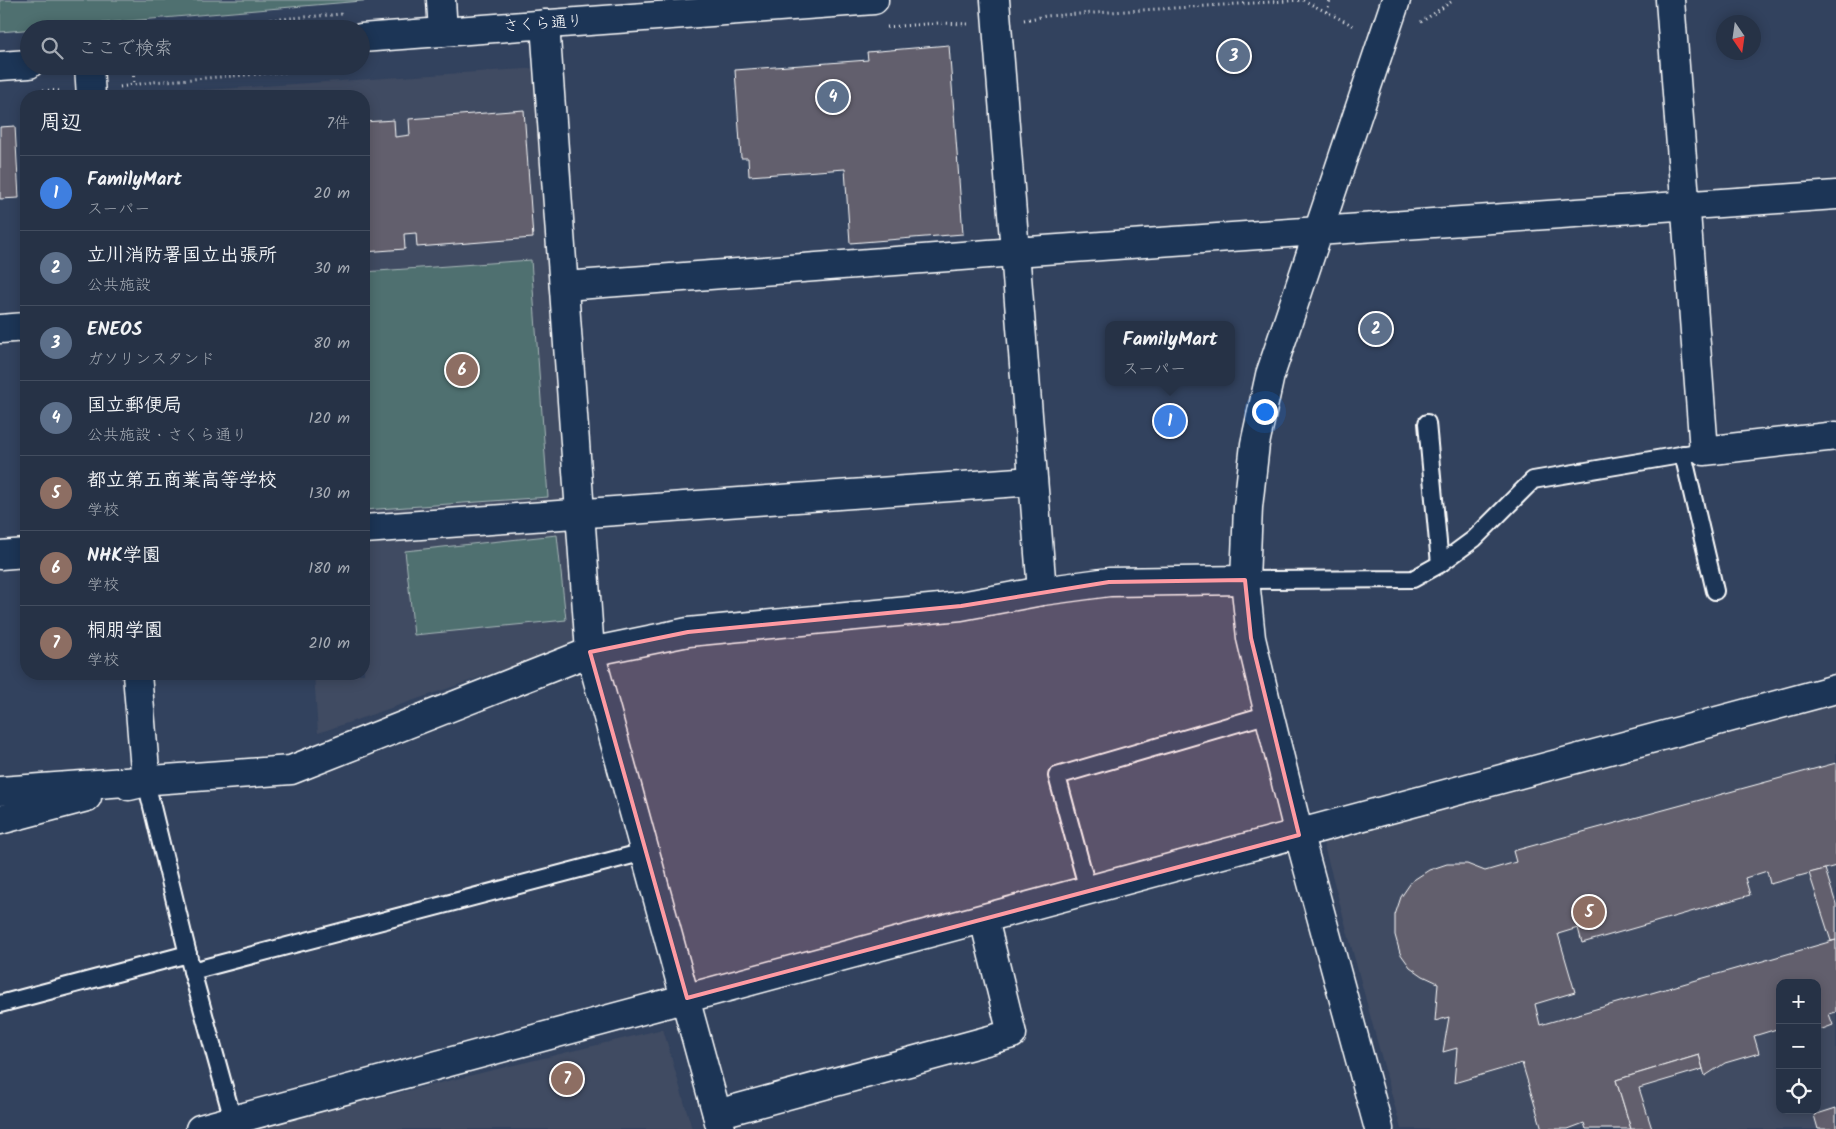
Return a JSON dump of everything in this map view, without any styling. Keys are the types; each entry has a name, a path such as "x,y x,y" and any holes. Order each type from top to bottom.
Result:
{"street":[{"path":"441,0 443,32"},
{"name":"さくら通り","path":"370,37 874,0"},
{"path":"995,0 1042,591"},
{"path":"1378,1129 1299,835 1269,714 1251,638 1245,580 1248,507 1255,444 1270,376 1396,0"},
{"path":"1670,0 1686,206 1694,452 1836,436"},
{"path":"545,24 590,652 644,852 687,998 719,1121 1012,1034 984,919"},
{"path":"0,66 20,65"},
{"path":"93,75 100,90"},
{"path":"564,286 1015,252 1836,195"},
{"path":"0,329 20,327"},
{"path":"370,529 1033,481"},
{"path":"0,555 20,553"},
{"path":"0,791 146,782 291,770 590,652 688,632 961,606 1042,591 1109,582 1245,580"},
{"path":"138,680 146,782"},
{"path":"200,1129 1299,835 1836,688"},
{"path":"0,820 146,782"}],"lane":[{"path":"1427,423 1440,564"},
{"path":"1245,580 1413,578 1440,564 1474,539 1533,480 1694,452 1714,591"},
{"path":"1088,890 1057,776 1269,714"},
{"path":"146,782 192,971 233,1120"},
{"path":"192,971 644,852"},
{"path":"0,1004 188,954"}],"path":[{"path":"1016,22 1046,16 1303,0 1358,27"},
{"path":"1327,12 1330,0"},
{"path":"1412,27 1454,0"},
{"path":"269,20 347,14"},
{"path":"133,75 134,85"},
{"path":"110,90 134,85 260,75"}],"highlighted area":[{"path":"1245,580 1251,638 1299,835 687,998 590,652 688,632 961,606 1109,582"}],"shaded area":[{"path":"540,68 577,644 318,733 314,680 370,680 370,90 204,90"},
{"path":"1836,703 1836,1129 1401,1129 1323,842"},
{"path":"663,1029 692,1129 250,1129"}],"green space":[{"path":"0,0 373,0 140,20 20,20 20,30 0,32"},
{"path":"531,260 548,497 370,510 370,272"},
{"path":"557,535 566,620 414,635 405,551"}],"building":[{"path":"949,45 963,234 850,243 845,169 749,176 748,158 741,158 735,70 868,60 867,52"},
{"path":"524,110 533,238 417,247 416,233 404,234 405,249 370,252 370,122 394,120 395,137 410,135 409,119"},
{"path":"15,126 19,198 0,199 0,127"},
{"path":"1836,763 1836,866 1770,884 1767,871 1745,878 1750,895 1582,943 1578,928 1558,934 1575,992 1535,1004 1540,1025 1836,940 1836,1012 1829,1014 1833,1025 1821,1030 1821,979 1776,979 1776,1029 1754,1036 1759,1053 1725,1063 1705,1076 1699,1055 1616,1080 1631,1129 1586,1129 1584,1123 1568,1129 1542,1129 1522,1063 1454,1083 1457,1048 1443,1052 1449,1017 1435,1021 1438,983 1410,967 1400,953 1395,935 1395,915 1401,897 1412,881 1429,870 1447,864 1467,864 1485,871 1516,862 1513,851"},
{"path":"1825,869 1836,904 1836,940 1831,941 1809,873"},
{"path":"1699,1055 1703,1069 1639,1088 1652,1129 1631,1129 1616,1080"},
{"path":"1836,1108 1836,1129 1818,1129 1814,1115"}],"place":[{"name":"ENEOS","path":"1234,56"},
{"name":"国立郵便局","path":"833,97"},
{"name":"立川消防署国立出張所","path":"1376,329"},
{"name":"NHK学園","path":"462,370"},
{"name":"FamilyMart","path":"1170,421"},
{"name":"都立第五商業高等学校","path":"1589,912"},
{"name":"桐朋学園","path":"567,1079"}]}
